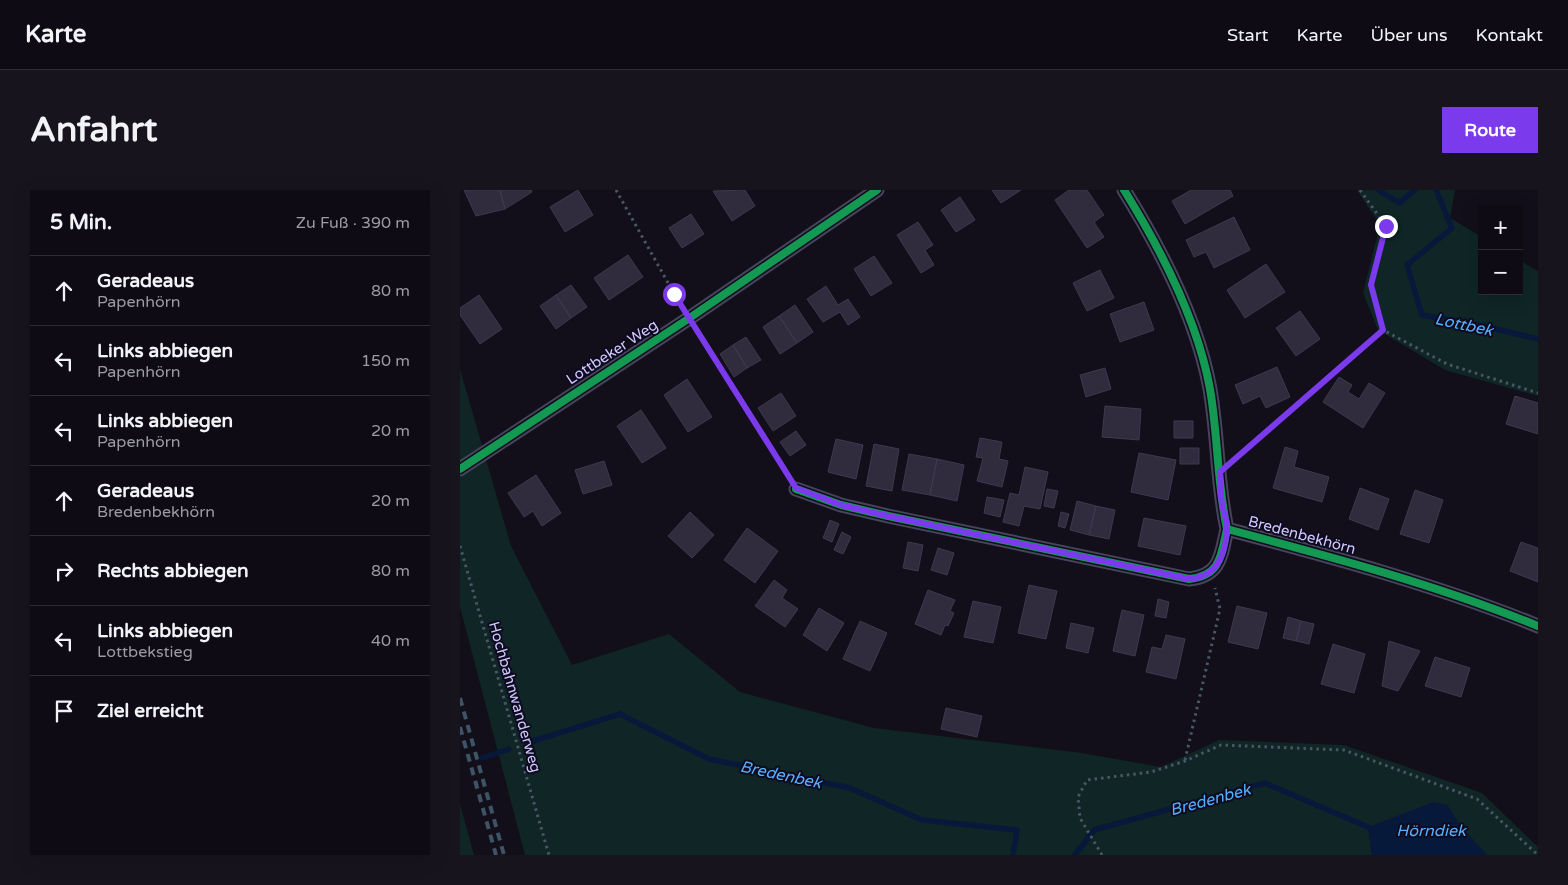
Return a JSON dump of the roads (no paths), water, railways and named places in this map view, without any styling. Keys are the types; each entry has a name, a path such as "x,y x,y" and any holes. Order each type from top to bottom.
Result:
{"street":[{"name":"Lottbeker Weg","path":"460,469 688,319 877,190"},
{"name":"Bredenbekhörn","path":"1124,190 1141,217 1175,287 1198,345 1209,387 1217,437 1222,504 1227,529 1332,556 1445,592 1538,626"},
{"path":"796,488 841,505 888,516 1189,579 1200,578 1212,572 1222,554 1227,529"}],"water":[{"name":"Hörndiek","path":"1434,802 1447,805 1462,828 1487,855 1372,855 1368,827"}],"waterway":[{"name":"Lottbek","path":"1378,190 1399,203 1415,190"},
{"name":"Lottbek","path":"1436,190 1452,228 1407,265 1422,315 1479,325 1538,339"},
{"name":"Bredenbek","path":"527,743 620,714 709,759 850,788 922,820 1017,830 1013,855"},
{"name":"Bredenbek","path":"482,758 509,749"},
{"name":"Bredenbek","path":"1075,855 1094,830 1265,783 1368,827 1373,832"}],"railway":[{"path":"460,698 504,855"},
{"path":"460,727 496,855"}]}
